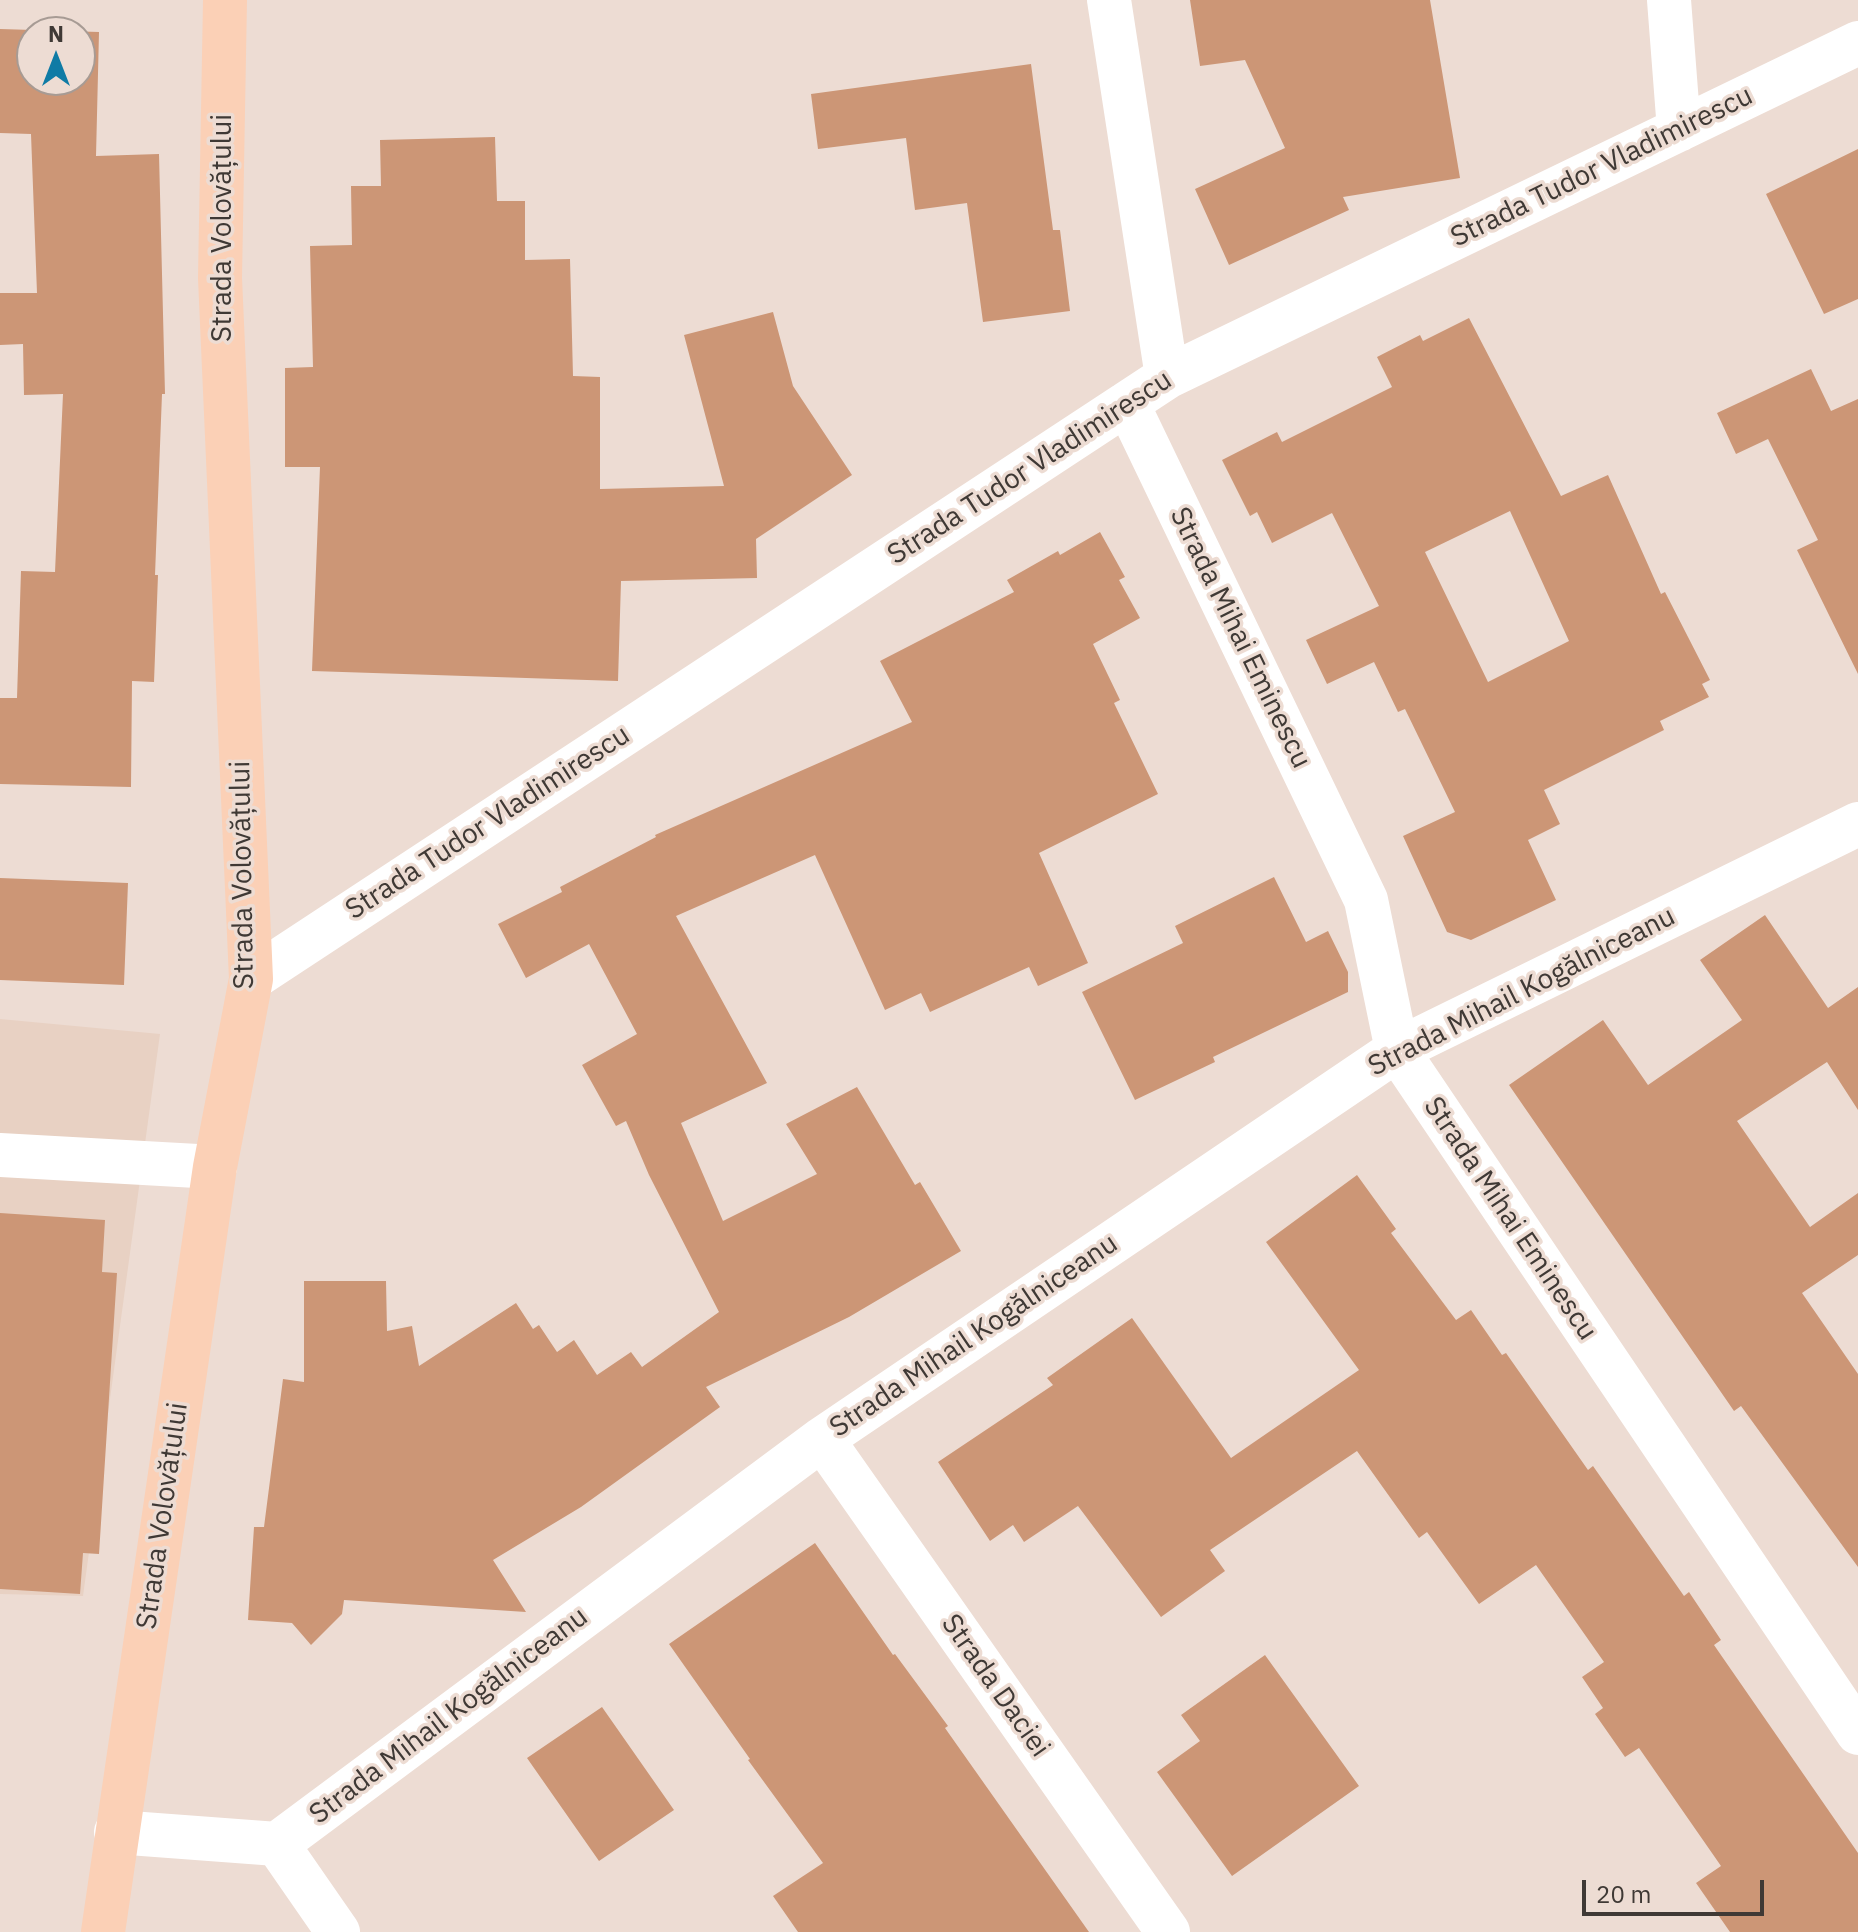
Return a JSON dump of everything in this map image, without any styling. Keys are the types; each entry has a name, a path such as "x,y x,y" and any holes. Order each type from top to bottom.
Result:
{"main road":[{"name":"Strada Volovățului","path":"103,1932 215,1167 251,979 220,278 225,0"}],"street":[{"path":"1109,0 1167,377"},
{"path":"1669,0 1679,130"},
{"name":"Strada Tudor Vladimirescu","path":"251,979 1167,377 1858,43"},
{"name":"Strada Mihai Eminescu","path":"1127,403 1366,900 1397,1050 1858,1733"},
{"name":"Strada Mihail Kogălniceanu","path":"277,1844 822,1439 1397,1050 1858,824"},
{"path":"0,1155 215,1167"},
{"name":"Strada Daciei","path":"822,1439 1168,1932"},
{"path":"116,1832 277,1844 338,1932"}],"shaded area":[{"path":"0,1019 160,1034 83,1596 0,1594"}],"building":[{"path":"1190,0 1430,0 1460,178 1343,197 1349,210 1229,265 1195,189 1285,148 1245,60 1200,66"},
{"path":"0,29 16,29 16,96 96,96 96,32 99,32 96,156 159,154 165,394 162,394 155,575 158,575 154,682 132,681 131,787 0,784 0,698 17,698 21,571 55,572 63,394 24,395 23,344 0,345 0,293 37,293 31,134 0,133"},
{"path":"1031,64 1053,230 1060,230 1070,311 983,322 967,203 915,210 906,138 818,149 811,94"},
{"path":"495,137 497,201 525,201 525,260 570,259 573,376 600,377 600,489 724,486 684,335 773,312 793,386 852,475 756,539 757,578 621,581 618,681 312,671 320,467 285,467 285,368 313,367 310,246 352,245 351,186 381,186 380,140"},
{"path":"1858,149 1858,299 1824,314 1766,194"},
{"path":"1469,318 1561,496 1608,475 1661,594 1665,592 1710,680 1702,684 1709,697 1660,721 1664,730 1544,790 1560,824 1528,840 1556,900 1471,940 1447,932 1403,836 1455,812 1405,709 1398,712 1374,662 1327,684 1306,640 1379,606 1332,513 1272,543 1257,512 1250,516 1222,460 1277,432 1282,442 1392,387 1377,357 1420,335 1423,341","holes":["1510,511 1569,641 1488,682 1425,552"]},
{"path":"1811,369 1831,411 1858,399 1858,674 1797,550 1818,540 1768,439 1736,454 1717,413"},
{"path":"1100,532 1125,577 1119,580 1140,618 1093,644 1120,700 1114,703 1158,794 1039,853 1088,963 1038,986 1029,967 930,1012 921,993 885,1010 815,855 676,916 767,1083 681,1123 723,1221 817,1174 786,1124 857,1087 915,1185 920,1182 961,1251 849,1317 706,1387 720,1407 581,1507 493,1560 526,1612 344,1600 342,1614 311,1645 292,1623 248,1620 254,1527 264,1527 283,1379 304,1382 304,1281 386,1281 387,1331 412,1326 419,1366 516,1303 533,1329 539,1325 557,1352 574,1340 597,1375 631,1352 642,1367 719,1312 649,1175 626,1121 616,1126 582,1065 637,1034 589,944 526,978 498,924 562,892 560,887 655,835 912,722 880,661 1014,592 1007,580"},
{"path":"1274,877 1306,942 1328,931 1348,972 1348,992 1213,1057 1215,1062 1135,1100 1082,992 1183,943 1175,926"},
{"path":"0,878 128,883 124,985 0,980"},
{"path":"1765,915 1828,1008 1858,987 1858,1110 1827,1062 1737,1121 1810,1227 1858,1193 1858,1255 1802,1293 1858,1374 1858,1567 1741,1406 1734,1411 1509,1085 1603,1020 1648,1085 1742,1020 1700,960"},
{"path":"1357,1175 1396,1229 1391,1233 1456,1320 1471,1310 1502,1355 1506,1353 1588,1470 1593,1466 1684,1596 1689,1592 1721,1640 1714,1645 1858,1853 1858,1932 1730,1932 1696,1883 1721,1866 1639,1748 1625,1757 1595,1714 1603,1708 1582,1677 1604,1662 1536,1565 1479,1604 1427,1532 1419,1538 1357,1451 1210,1550 1225,1571 1161,1617 1078,1506 1024,1542 1013,1525 990,1541 938,1462 1053,1385 1047,1378 1132,1318 1231,1458 1359,1370 1266,1242"},
{"path":"0,1213 105,1220 102,1272 117,1273 99,1554 83,1553 80,1594 0,1589"},
{"path":"815,1543 893,1655 948,1726 945,1728 1089,1932 798,1932 773,1896 823,1863 669,1644"},
{"path":"1265,1655 1359,1786 1232,1876 1157,1772 1200,1741 1181,1715"},
{"path":"602,1707 674,1810 599,1861 527,1758"}]}
